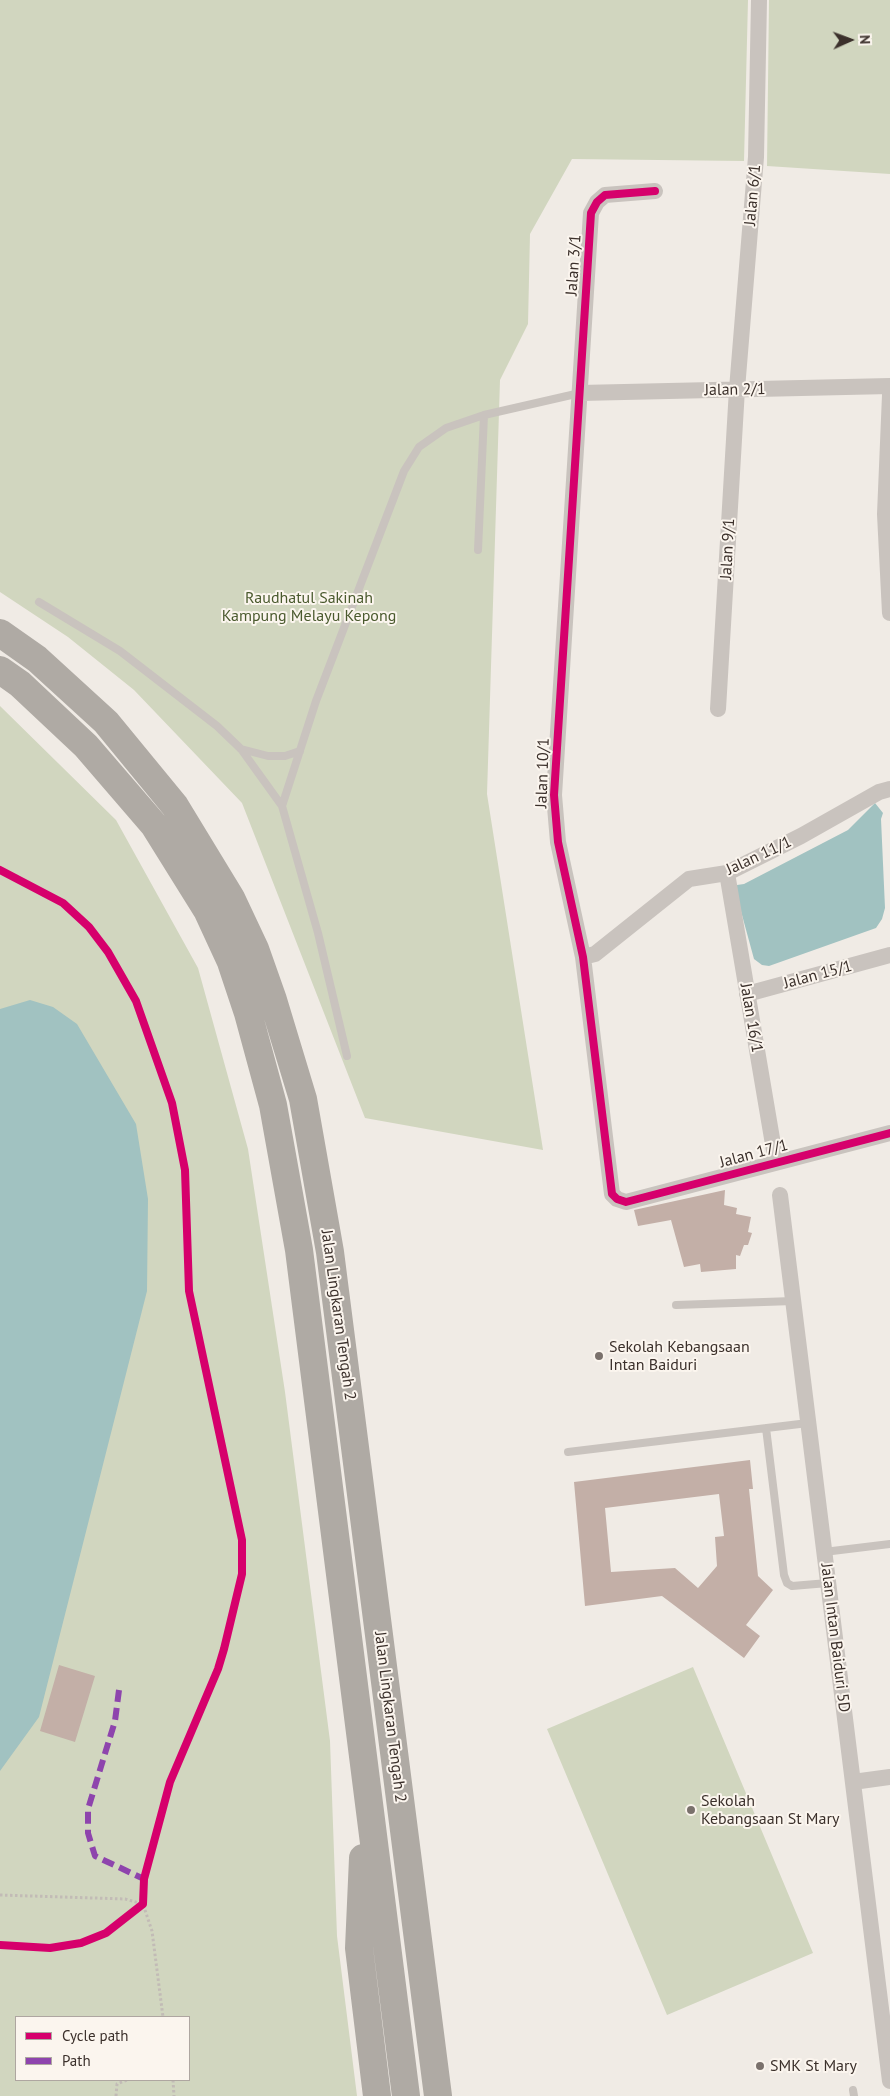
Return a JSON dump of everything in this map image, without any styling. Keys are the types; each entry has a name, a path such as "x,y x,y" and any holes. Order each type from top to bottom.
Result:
{"highway":[{"name":"Jalan Lingkaran Tengah 2","path":"0,633 37,659 106,722 175,806 231,898 254,950 273,1000 300,1090 330,1252 438,2096"},
{"name":"Jalan Lingkaran Tengah 2","path":"0,670 20,684 86,746 154,825 207,910 231,962 248,1013 273,1104 299,1250 406,2096"},
{"path":"367,1784 359,1948 377,2096"}],"street":[{"name":"Jalan 6/1","path":"737,390 756,157 759,0"},
{"name":"Jalan 3/1","path":"580,393 591,213 597,202 605,195 655,192"},
{"name":"Jalan 2/1","path":"580,393 890,386"},
{"name":"Jalan 9/1","path":"718,709 737,390"},
{"name":"Jalan 10/1","path":"580,393 554,795 558,842 583,957 612,1194 617,1199 626,1202"},
{"path":"890,395 885,514 890,613"},
{"name":"Jalan 11/1","path":"583,957 595,954 689,879 727,873 801,836 879,792 890,790"},
{"name":"Jalan 16/1","path":"727,873 776,1162"},
{"name":"Jalan 15/1","path":"747,994 890,955"},
{"name":"Jalan 17/1","path":"626,1202 890,1133"},
{"name":"Jalan Intan Baiduri 5D","path":"780,1195 853,1782 884,1989 890,2080"},
{"path":"853,1782 890,1777"}],"lane":[{"path":"282,806 316,701 404,471 419,447 446,428 484,415 580,393"},
{"path":"478,550 484,415"},
{"path":"39,602 120,650 217,726 241,749 282,806 318,933 347,1056"},
{"path":"241,749 268,756 285,756 300,751"},
{"path":"676,1305 793,1301"},
{"path":"568,1452 808,1423"},
{"path":"766,1428 784,1575 787,1583 792,1586 828,1583"},
{"path":"824,1552 890,1544"}],"path":[{"path":"0,1895 143,1900"},
{"path":"136,1910 143,1900"},
{"path":"143,1900 152,1931 163,2016"},
{"path":"116,2096 117,2084 125,2081"},
{"path":"173,2081 174,2096"}],"green space":[{"name":"Raudhatul Sakinah Kampung Melayu Kepong","path":"0,0 748,0 744,161 572,159 530,234 528,324 500,380 487,794 543,1150 365,1118 242,803 134,690 68,637 0,592"},
{"path":"769,0 890,0 890,174 767,166"},
{"path":"0,706 116,820 198,968 248,1149 285,1392 330,1741 337,1936 357,2096 0,2096"},
{"path":"693,1667 813,1953 667,2015 547,1729"}],"water":[{"path":"875,803 883,813 881,819 885,908 882,919 876,928 769,966 762,965 754,959 736,893 737,885 744,884 848,830"},
{"path":"30,1000 53,1007 77,1024 136,1124 148,1199 147,1291 39,1717 0,1771 0,1009"}],"building":[{"path":"725,1190 724,1205 737,1208 736,1214 751,1217 748,1232 752,1233 748,1245 744,1245 740,1256 736,1255 736,1269 701,1272 700,1264 684,1267 671,1220 638,1226 634,1210"},
{"path":"750,1460 753,1489 749,1489 758,1576 773,1590 746,1625 760,1636 744,1658 662,1596 585,1606 574,1482","holes":["719,1494 724,1536 715,1537 717,1566 698,1588 675,1568 611,1572 605,1508"]},
{"path":"59,1665 95,1676 75,1742 40,1731"}],"marked path":[{"path":"119,1690 115,1721 88,1809 88,1833 95,1856 144,1879"}],"cycle path":[{"path":"655,191 605,195 597,202 591,213 554,795 558,842 583,957 612,1194 617,1199 626,1202 890,1133"},
{"path":"0,870 63,903 89,927 108,952 136,1001 172,1103 185,1170 189,1291 242,1540 242,1574 224,1649 218,1669 170,1782 144,1879 143,1904 106,1933 81,1943 50,1948 0,1945"}],"place":[{"name":"Sekolah Kebangsaan Intan Baiduri","path":"599,1356"},
{"name":"Sekolah Kebangsaan St Mary","path":"691,1810"},
{"name":"SMK St Mary","path":"760,2066"}]}
